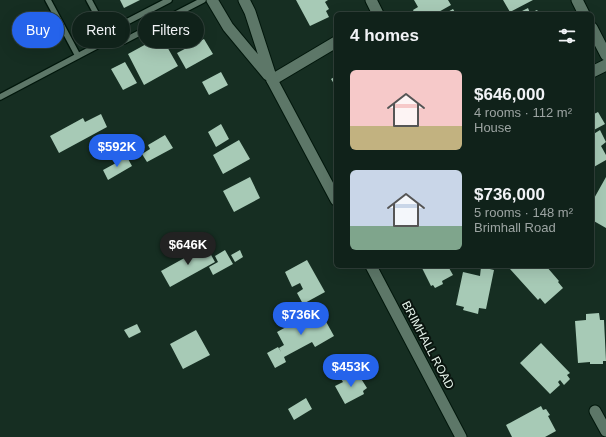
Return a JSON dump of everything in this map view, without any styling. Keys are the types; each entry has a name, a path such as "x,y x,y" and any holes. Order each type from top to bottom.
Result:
{"street":[{"path":"212,0 228,27 272,80"},
{"path":"244,0 250,12 272,80 334,196"},
{"path":"371,0 377,12"},
{"path":"577,0 583,12"},
{"path":"594,32 606,55"},
{"path":"272,80 334,43"},
{"path":"594,71 606,65"},
{"name":"BRIMHALL ROAD","path":"373,268 461,437"},
{"path":"595,411 606,431"}],"lane":[{"path":"48,0 78,56"},
{"path":"89,0 95,12"},
{"path":"130,20 169,0"},
{"path":"130,38 203,0"},
{"path":"0,97 94,48"}],"building":[{"path":"120,0 140,0 124,8"},
{"path":"296,0 328,0 325,2 329,9 326,11 329,17 310,26"},
{"path":"414,0 448,0 451,5 439,12 414,12 413,10 418,7"},
{"path":"503,0 533,0 510,12"},
{"path":"528,8 530,12 520,12"},
{"path":"453,9 455,12 448,12"},
{"path":"204,39 213,54 186,69 177,53 187,48 204,48"},
{"path":"139,48 168,48 178,66 144,85 128,54"},
{"path":"125,62 137,83 123,90 111,69"},
{"path":"221,72 228,85 209,95 202,82"},
{"path":"598,112 605,124 594,130 594,114"},
{"path":"101,114 107,127 59,153 50,136 83,118 85,122"},
{"path":"221,124 229,139 216,147 208,132"},
{"path":"600,130 606,142 601,146 606,155 606,160 594,167 594,134"},
{"path":"165,135 173,148 147,162 142,154 150,149 148,145"},
{"path":"239,140 250,159 223,174 213,155"},
{"path":"127,157 132,166 108,180 103,170"},
{"path":"250,177 260,198 234,212 223,191"},
{"path":"606,177 606,228 594,221 594,198"},
{"path":"206,246 215,262 170,287 161,271"},
{"path":"225,250 233,264 213,275 209,267 218,262 215,256"},
{"path":"240,250 243,257 235,262 231,255"},
{"path":"307,260 325,292 303,304 297,293 303,289 300,283 292,287 285,272"},
{"path":"422,268 449,268 453,275 442,281 443,284 435,288 433,285 431,286"},
{"path":"481,268 494,270 486,309 479,308 478,314 463,310 464,307 456,305 463,272 480,276"},
{"path":"548,268 563,288 545,304 540,298 538,300 510,269"},
{"path":"319,309 334,336 315,347 312,342 284,357 286,362 275,368 267,353 278,347 281,352 279,348 284,345 277,332"},
{"path":"599,313 600,320 604,320 606,361 603,361 603,364 590,364 590,362 578,363 575,321 586,320 586,314"},
{"path":"137,324 141,332 129,338 124,330"},
{"path":"196,330 210,355 183,369 170,344"},
{"path":"541,343 570,373 567,375 570,379 564,385 560,380 558,382 560,385 550,394 520,363"},
{"path":"353,373 356,379 360,377 367,388 363,391 364,394 345,404 335,386 343,382 341,379"},
{"path":"306,398 312,409 294,420 288,409"},
{"path":"541,406 543,410 546,409 550,415 548,416 556,431 545,437 512,437 506,425"}]}
